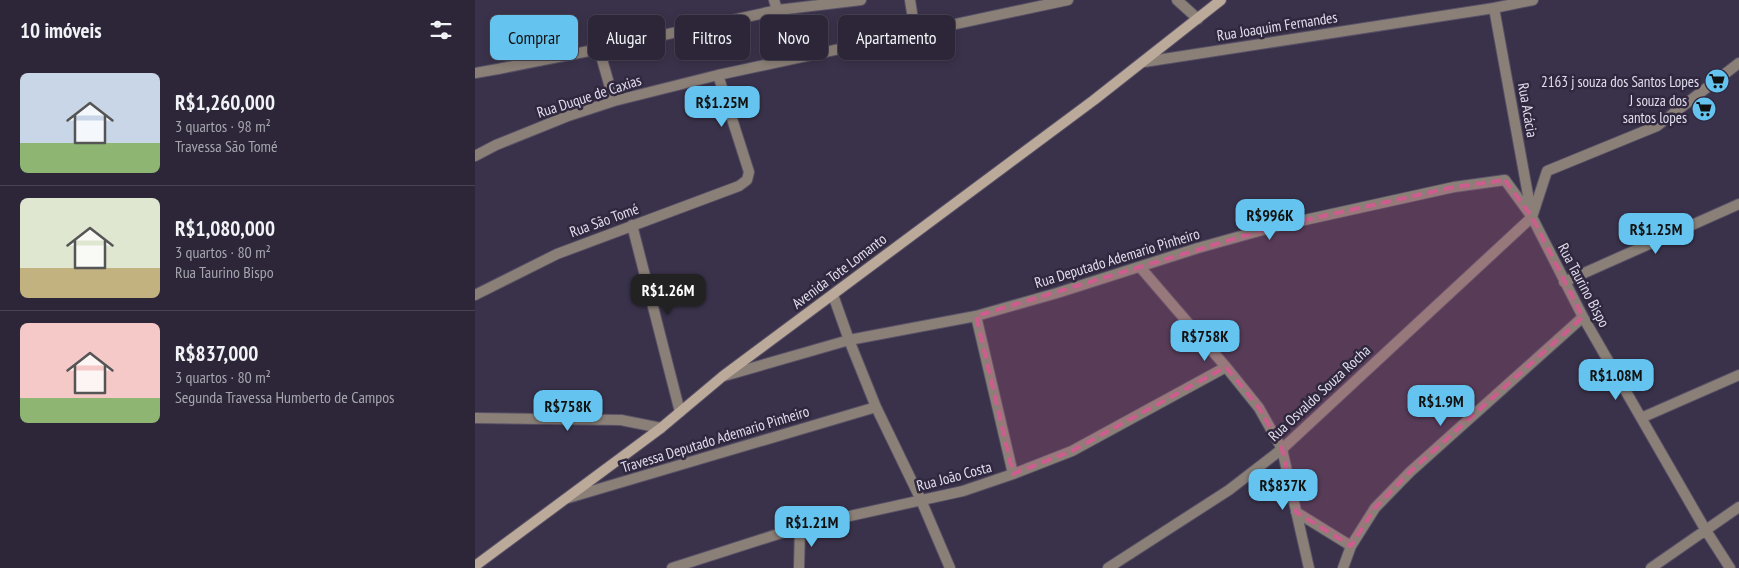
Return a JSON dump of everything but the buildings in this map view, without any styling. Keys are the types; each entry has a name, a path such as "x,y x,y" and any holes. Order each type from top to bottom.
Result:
{"main road":[{"name":"Avenida Tote Lomanto","path":"475,566 661,428 723,376 1144,62 1221,0"}],"street":[{"path":"665,32 776,5 861,0"},
{"path":"910,0 912,15"},
{"name":"Rua Duque de Caxias","path":"955,24 1068,0"},
{"path":"1177,0 1198,18"},
{"name":"Rua Joaquim Fernandes","path":"1144,62 1494,8 1533,0"},
{"name":"Rua Acácia","path":"1494,8 1532,217"},
{"path":"475,72 588,50"},
{"path":"602,60 614,101"},
{"name":"Rua Duque de Caxias","path":"475,156 496,145 568,116 614,101 787,60"},
{"path":"1532,217 1547,171 1657,126 1739,63"},
{"name":"Rua São Tomé","path":"475,295 557,254 739,186 747,180 749,172 719,75"},
{"name":"Rua Deputado Ademario Pinheiro","path":"723,376 849,340 976,316 1273,227 1454,187 1505,180 1532,217"},
{"path":"1564,282 1739,204"},
{"name":"Rua Taurino Bispo","path":"1532,217 1583,317 1705,529 1730,568"},
{"name":"Rua Osvaldo Souza Rocha","path":"1108,568 1229,490 1282,449 1532,217"},
{"path":"632,225 680,412"},
{"path":"1140,267 1259,408 1282,449 1309,568"},
{"path":"833,295 876,407 921,500 950,568"},
{"path":"976,316 1013,474"},
{"path":"1343,568 1351,546 1375,508 1410,472 1583,317"},
{"name":"Rua João Costa","path":"672,568 799,527 963,491 1013,474 1072,452 1226,367"},
{"path":"1641,418 1739,376"},
{"name":"Travessa Deputado Ademario Pinheiro","path":"563,499 876,407"},
{"path":"475,418 621,420 661,428"},
{"path":"1651,568 1739,507"},
{"path":"1296,512 1351,546"},
{"path":"799,527 799,568"}],"highlighted area":[{"path":"1505,180 1532,217 1583,317 1410,472 1375,508 1351,546 1296,512 1282,449 1259,408 1226,367 1072,451 1013,474 976,316 1273,227 1454,187"}],"place":[{"name":"2163 j souza dos Santos Lopes","path":"1717,81"},
{"name":"J souza dos santos lopes","path":"1704,109"}]}
